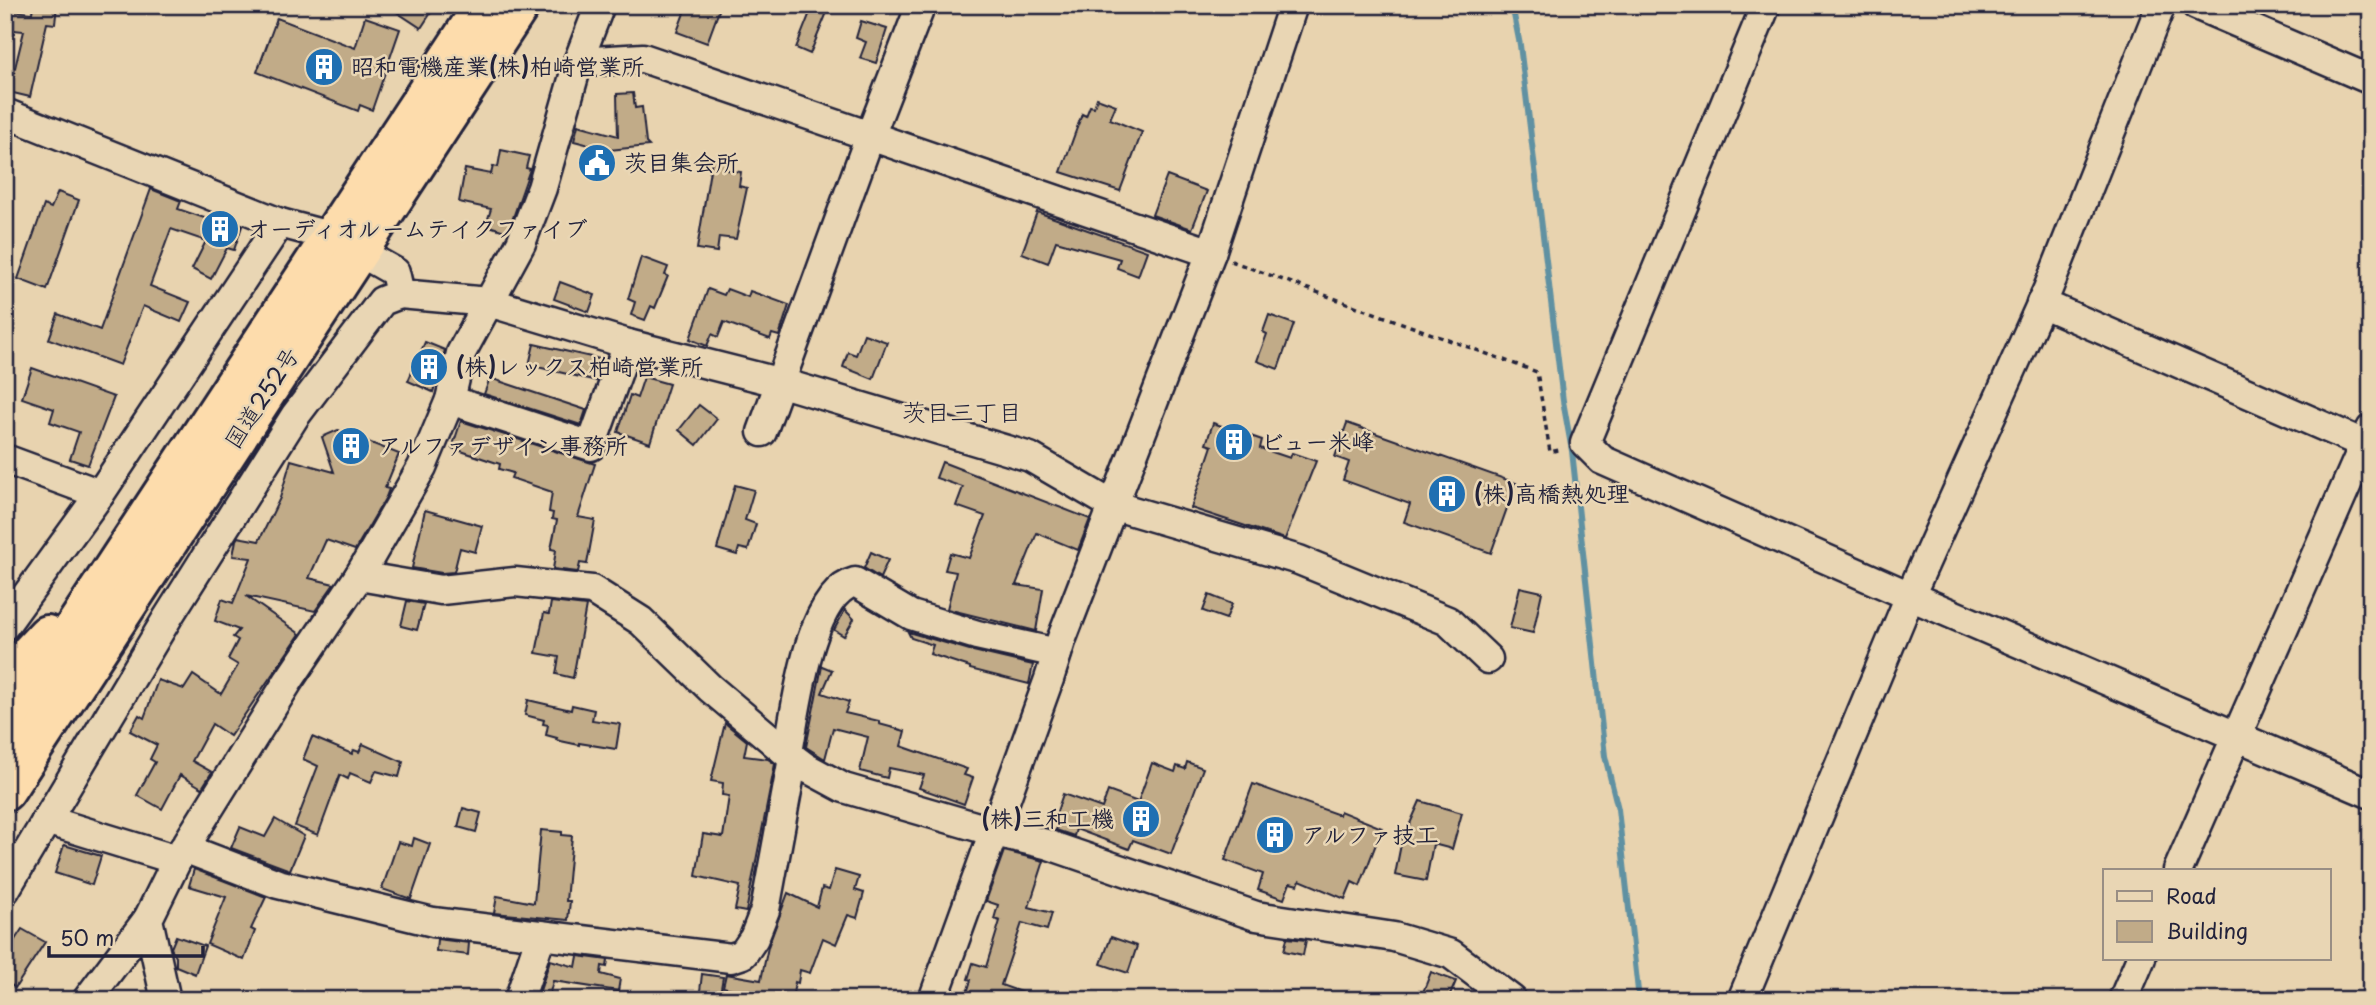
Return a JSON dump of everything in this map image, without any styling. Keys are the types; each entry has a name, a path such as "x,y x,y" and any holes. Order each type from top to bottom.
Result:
{"highway":[{"name":"国道252号","path":"5,791 92,658 346,244 484,5"},
{"name":"国道252号","path":"5,733 214,413 346,244 520,5"},
{"path":"5,680 58,621 214,413"},
{"path":"5,816 92,658"}],"street":[{"path":"87,1000 148,919 180,854 289,680 359,576 422,467 450,400 461,353 521,243 542,188 578,61 600,5"},
{"path":"762,432 921,5"},
{"path":"933,1000 1112,505 1211,253 1293,5"},
{"path":"1766,5 1585,443 1602,460 2371,794"},
{"path":"1742,1000 1910,596 2041,303 2161,5"},
{"path":"2196,5 2371,80"},
{"path":"578,61 643,58 1211,253"},
{"path":"5,113 280,223 346,244 395,272 400,294"},
{"path":"5,625 100,494 280,223"},
{"path":"5,890 167,617 295,416 382,301 400,294 489,302 628,344 782,383 1030,457 1112,505 1299,561 1448,621 1488,659"},
{"path":"2041,303 2369,440 2235,736 2178,869"},
{"path":"450,400 591,446 628,344"},
{"path":"5,458 100,494"},
{"path":"359,576 441,590 515,582 592,590 641,621 710,688 805,767 844,788 1046,844 1256,916 1394,937 1451,954 1513,1000"},
{"path":"46,820 180,854 278,884 420,919 731,958 743,954 754,937 765,910 804,664 821,617 845,584 855,582 911,615 977,635 1057,653"},
{"path":"148,919 166,1000"},
{"path":"519,1000 541,935"},
{"path":"2123,1000 2140,960"}],"path":[{"path":"1211,253 1537,372 1550,452 1585,443"}],"building":[{"path":"33,5 57,5 55,24 47,23 30,97 9,92 24,31 5,29 5,10 32,13"},
{"path":"386,5 436,5 421,28"},
{"path":"687,5 721,5 707,43 677,32"},
{"path":"813,5 830,5 810,54 796,48"},
{"name":"昭和電機産業(株)柏崎営業所","path":"365,17 400,29 372,110 360,105 358,111 257,72 277,18 355,48"},
{"path":"861,21 887,29 876,63 860,58 866,42 856,38"},
{"path":"633,93 635,108 642,107 646,143 649,146 609,150 574,141 578,125 618,136 617,94"},
{"path":"1097,98 1116,105 1110,119 1142,132 1120,191 1061,172 1082,114 1086,116 1090,106 1094,107"},
{"path":"501,150 529,156 526,168 530,169 508,232 486,225 491,209 459,202 465,169 491,174 493,166 498,167"},
{"path":"712,158 728,161 727,170 741,172 739,186 747,188 736,239 719,237 717,252 697,249"},
{"path":"1167,176 1207,191 1192,229 1152,215"},
{"path":"151,189 181,201 178,209 213,221 215,215 242,226 234,250 227,248 211,279 192,269 206,241 171,229 150,286 190,302 181,322 143,306 120,365 49,339 58,314 100,330"},
{"path":"58,192 79,200 47,290 18,279 44,205 51,208"},
{"path":"1037,212 1147,251 1138,276 1117,268 1120,259 1056,241 1048,263 1022,253"},
{"path":"641,257 668,267 665,275 668,276 655,308 651,306 645,320 631,315 635,302 628,299"},
{"path":"560,282 595,295 589,312 554,299"},
{"path":"708,289 724,295 727,289 748,297 750,291 789,305 779,336 772,334 770,339 724,322 718,337 712,334 707,346 690,339"},
{"path":"1269,315 1294,324 1278,369 1257,361 1267,334 1263,332"},
{"path":"864,334 887,342 873,379 843,367 848,352 856,355"},
{"name":"(株)レックス柏崎営業所","path":"425,342 445,350 433,392 408,381"},
{"path":"534,344 604,360 597,381 529,365"},
{"path":"32,368 114,397 88,465 70,459 79,432 50,422 54,409 22,398"},
{"path":"644,377 669,384 650,443 618,432 630,395 637,398"},
{"path":"490,378 586,410 581,425 484,394"},
{"path":"699,405 717,419 697,445 679,430"},
{"path":"461,421 595,464 578,517 595,520 587,564 580,563 578,572 553,569 556,550 551,549 557,520 552,519 553,513 549,512 552,492 511,478 513,473 499,469 500,464 452,448"},
{"path":"1213,423 1262,440 1260,448 1290,458 1292,453 1316,461 1285,539 1191,508 1212,446 1206,444"},
{"name":"(株)高橋熱処理","path":"1347,423 1516,483 1491,553 1404,522 1410,504 1343,480 1349,462 1335,457"},
{"path":"338,430 399,454 385,488 389,489 386,497 355,550 326,540 309,578 334,584 315,611 246,596 300,634 230,736 212,724 192,761 212,772 202,788 180,775 162,809 137,795 155,762 150,759 157,745 130,731 139,715 144,718 158,680 184,689 193,675 221,694 238,665 228,659 238,640 233,637 239,630 215,621 222,599 233,603 251,558 233,556 236,540 238,537 259,541 280,498 291,460 334,472 322,437"},
{"path":"942,462 1090,519 1078,550 1037,533 1016,585 1043,589 1036,631 947,609 956,572 945,570 950,553 969,558 985,516 956,506 963,487 936,478"},
{"path":"735,485 754,490 745,520 756,524 748,550 739,548 737,555 717,549"},
{"path":"425,510 482,526 475,552 460,548 454,572 442,573 412,568"},
{"path":"871,552 888,560 880,578 864,568"},
{"path":"1520,587 1542,592 1533,633 1510,628"},
{"path":"1209,595 1232,604 1226,619 1203,611"},
{"path":"407,601 424,604 417,630 401,626"},
{"path":"551,602 586,606 573,678 556,674 559,657 536,653 544,613 549,614"},
{"path":"845,610 854,619 844,636 834,630"},
{"path":"908,632 1033,665 1029,684 970,669 930,654 933,645 911,638"},
{"path":"822,666 832,670 822,693 849,702 845,713 879,721 879,724 905,731 901,746 967,769 964,775 973,778 964,804 919,788 924,775 889,768 887,778 860,771 868,737 833,728 825,759 806,747"},
{"path":"528,700 571,710 572,705 594,710 592,720 620,724 616,749 579,745 546,735 548,725 543,724 544,720 525,715"},
{"path":"725,723 747,741 744,756 768,759 775,764 746,912 735,910 740,886 696,876 703,834 723,837 729,796 722,795 723,783 711,781"},
{"path":"312,737 352,754 354,750 359,752 363,744 403,762 399,777 376,771 371,782 350,773 348,779 340,775 318,835 295,826 318,766 303,759"},
{"name":"(株)三和工機","path":"1187,762 1203,768 1171,854 1133,840 1129,849 1076,829 1074,836 1056,830 1059,822 1054,820 1063,794 1102,808 1108,791 1138,802 1152,763 1175,772 1177,766 1185,769"},
{"path":"1253,784 1339,815 1340,811 1382,828 1360,886 1352,882 1345,899 1300,880 1298,885 1290,883 1284,899 1258,890 1263,874 1225,860"},
{"path":"1420,801 1462,813 1452,849 1433,844 1426,881 1395,875 1403,834 1405,835"},
{"path":"463,808 481,813 476,832 458,827"},
{"path":"275,819 304,836 290,870 231,848 240,827 265,837"},
{"path":"541,830 572,836 566,901 570,901 568,920 494,913 497,896 534,903"},
{"path":"414,838 430,844 411,899 382,889 398,842 412,846"},
{"path":"64,845 101,856 92,885 55,873"},
{"path":"1004,851 1044,861 1029,907 1052,913 1047,930 1022,923 1001,985 1035,997 1034,1000 990,1000 967,993 973,963 986,967 1000,921 994,919 998,905 986,901"},
{"path":"194,869 266,897 251,929 255,931 244,960 207,944 226,897 189,886"},
{"path":"835,870 859,877 855,890 864,893 857,918 848,915 836,944 823,938 810,973 800,970 792,1000 763,1000 763,996 723,987 726,974 761,980 768,947 788,893 817,907 822,888 829,890"},
{"path":"22,929 45,942 15,988 5,980 5,955"},
{"path":"176,936 205,946 195,974 176,966 176,957 171,948"},
{"path":"1111,937 1137,946 1128,973 1101,964"},
{"path":"1287,938 1306,940 1303,955 1284,951"},
{"path":"437,939 469,943 468,955 436,951"},
{"path":"578,956 608,960 607,967 602,966 601,974 620,979 618,991 553,981 548,1000 537,1000 550,960 576,967"},
{"path":"1431,972 1456,981 1448,1000 1420,1000"},
{"path":"702,974 723,977 719,1000 699,1000"}],"waterway":[{"path":"1512,5 1520,45 1563,401 1572,451 1605,756 1618,809 1639,1000"}],"place":[{"name":"昭和電機産業(株)柏崎営業所","path":"324,67"},
{"name":"茨目集会所","path":"597,163"},
{"name":"オーディオルームテイクファイブ","path":"220,229"},
{"name":"(株)レックス柏崎営業所","path":"429,367"},
{"name":"ビュー米峰","path":"1234,442"},
{"name":"アルファデザイン事務所","path":"351,446"},
{"name":"(株)高橋熱処理","path":"1447,494"},
{"name":"(株)三和工機","path":"1141,819"},
{"name":"アルファ技工","path":"1275,835"}],"district":[{"name":"茨目三丁目","path":"962,413"}]}
